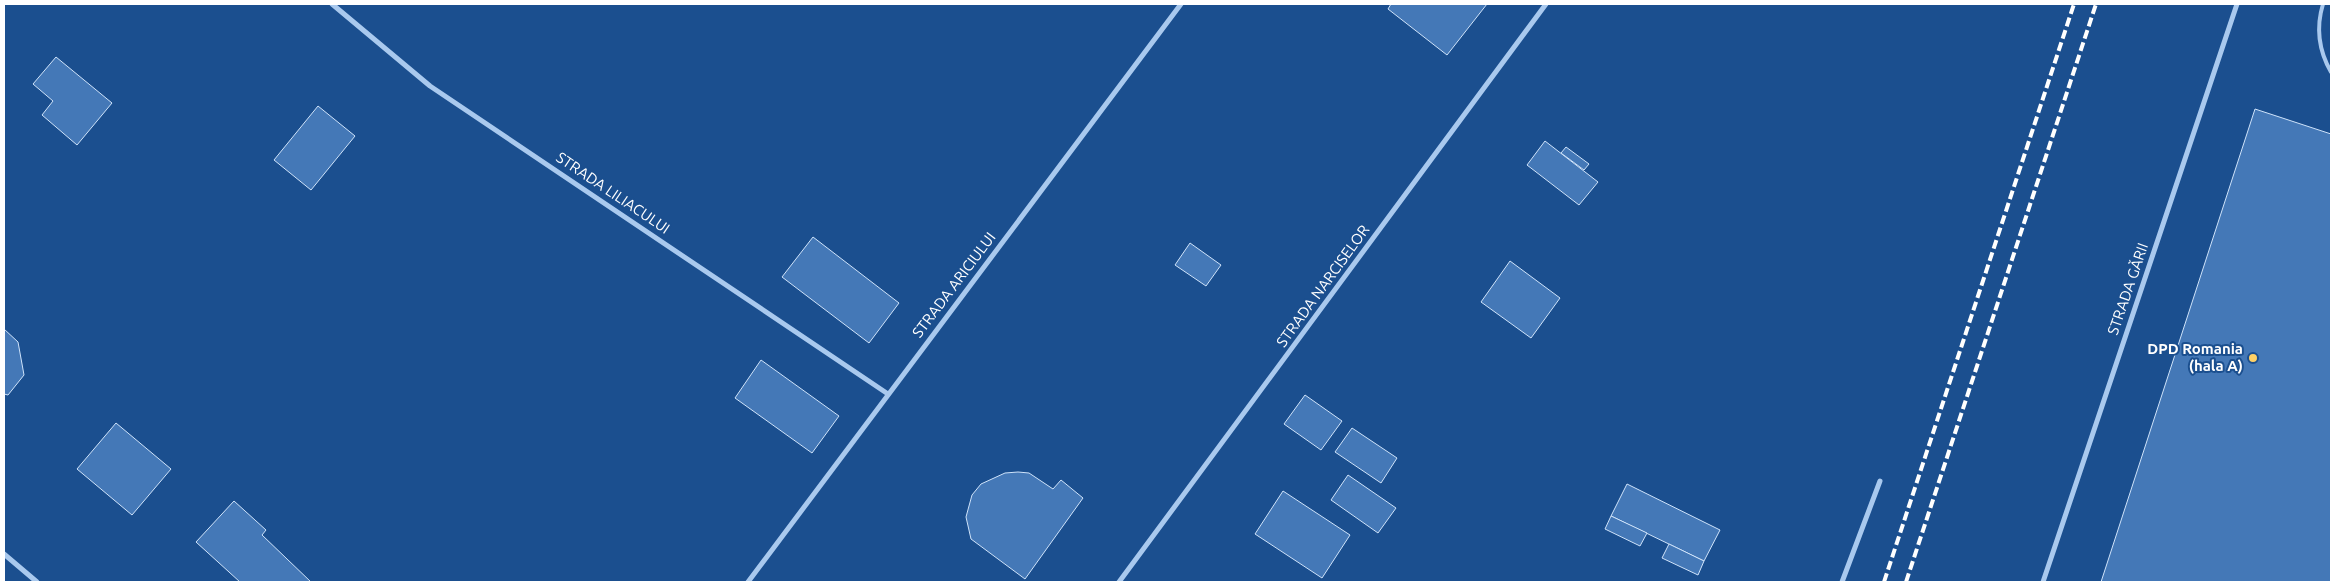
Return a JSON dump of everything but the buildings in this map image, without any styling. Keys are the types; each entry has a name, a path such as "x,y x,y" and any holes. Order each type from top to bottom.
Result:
{"street":[{"name":"STRADA LILIACULUI","path":"332,4 430,86 888,394"},
{"name":"STRADA ARICIULUI","path":"748,582 1181,4"},
{"name":"STRADA NARCISELOR","path":"1119,582 1546,4"},
{"name":"STRADA GĂRII","path":"2043,582 2237,4"},
{"path":"1842,582 1880,481"},
{"path":"4,554 36,582"}],"lane":[{"path":"2324,4 2318,20 2325,61 2331,72"}],"railway":[{"path":"1884,582 2074,4"},
{"path":"1906,582 2096,4"}],"place":[{"name":"DPD Romania (hala A)","path":"2253,358"}]}
